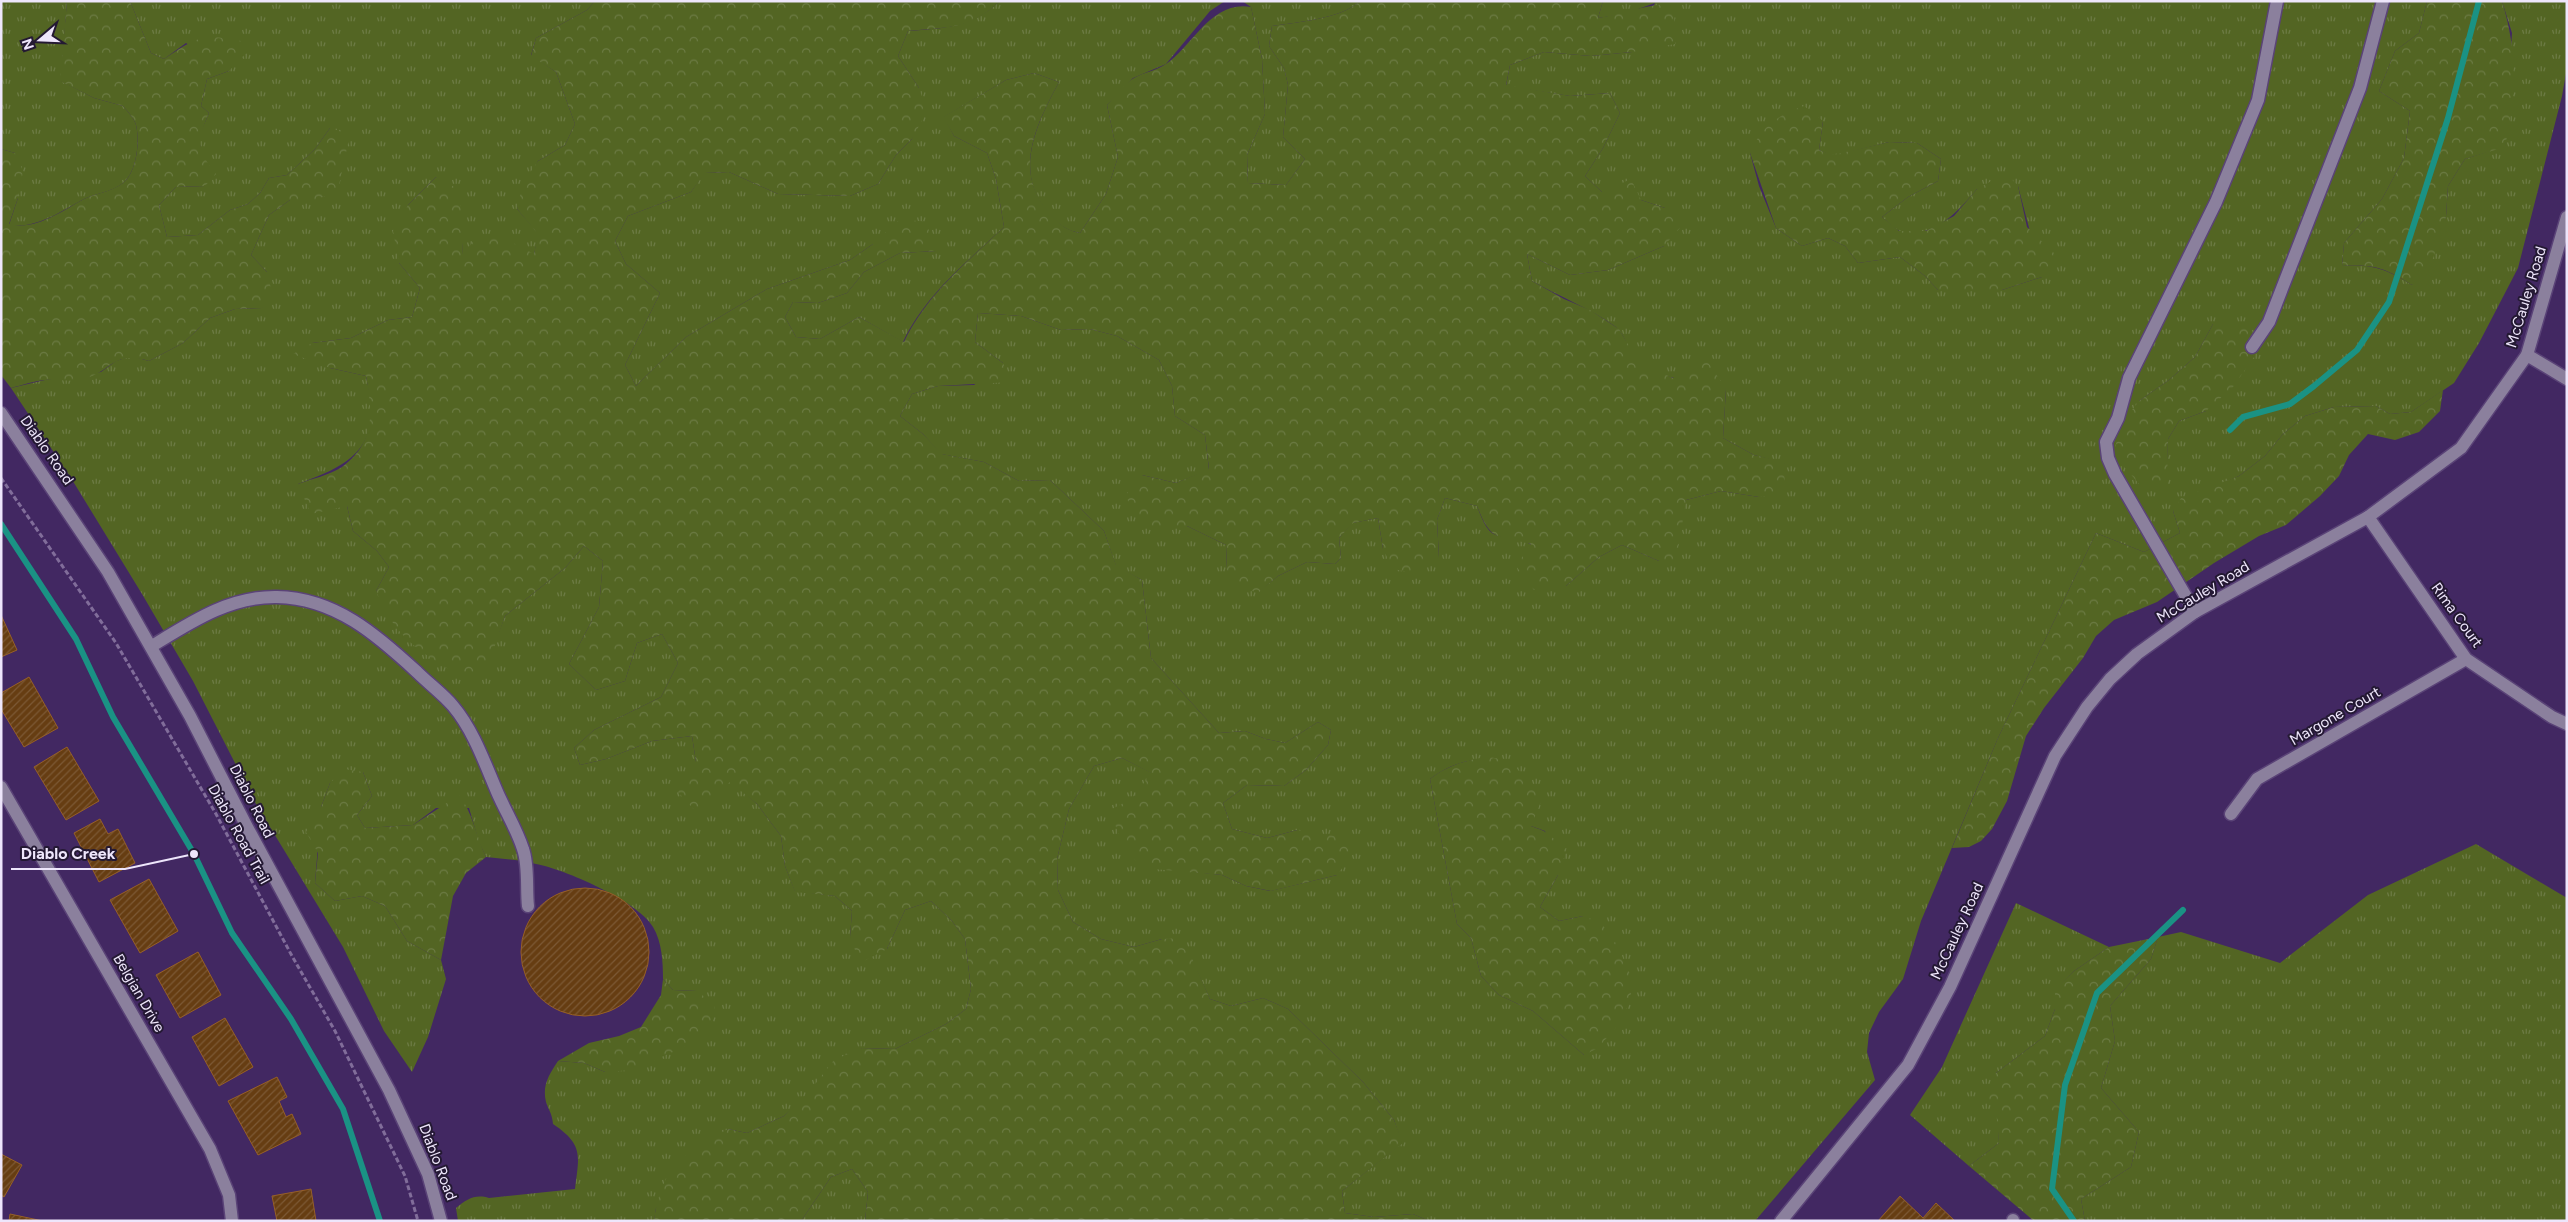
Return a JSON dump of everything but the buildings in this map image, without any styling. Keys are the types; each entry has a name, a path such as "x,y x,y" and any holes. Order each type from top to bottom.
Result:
{"street":[{"path":"2195,612 2115,474 2108,458 2106,442 2118,418 2130,378 2216,202 2258,100 2277,1"},
{"path":"2252,346 2269,322 2360,88 2383,1"},
{"name":"McCauley Road","path":"1781,1221 1908,1065 1950,987 2056,756 2087,707 2110,679 2137,654 2195,612 2368,517 2461,448 2526,355 2567,217"},
{"path":"2526,355 2567,379"},
{"name":"Diablo Road","path":"1,413 91,545 152,646 389,1090 428,1174 441,1221"},
{"name":"Rima Court","path":"2368,517 2466,659 2552,717 2567,724"},
{"path":"152,646 194,620 232,603 255,598 278,597 334,608 381,639 453,706 469,730 524,851 528,906"},
{"name":"Margone Court","path":"2230,814 2257,779 2466,659"},
{"name":"Belgian Drive","path":"1,788 210,1149 229,1195 232,1221"}],"path":[{"name":"Diablo Road Trail","path":"1,478 116,643 216,814 292,956 335,1031 405,1176 418,1221"}],"green space":[{"path":"1,1 67,1 61,81 94,98 123,106 134,120 138,139 132,172 123,183 84,199 48,218 19,226 9,225 18,198 15,153 1,149"},
{"path":"67,1 130,1 151,53 164,59 192,42 208,37 241,41 247,52 229,71 207,79 201,106 209,113 202,131 200,145 205,158 216,174 205,186 176,187 159,205 167,237 198,235 230,210 248,204 260,193 269,178 287,175 315,149 330,128 350,134 338,190 316,200 290,200 269,215 251,255 267,272 273,297 262,308 235,309 210,318 183,343 149,361 126,358 119,360 91,377 80,380 45,380 11,388 1,375 1,149 15,153 23,171 18,198 9,224 19,225 29,225 48,219 84,199 118,186 132,172 136,156 138,139 136,125 123,106 94,98 60,81"},
{"path":"130,1 595,1 587,10 536,38 531,55 556,72 575,124 565,145 538,161 517,209 539,234 534,254 463,256 461,229 436,177 408,205 399,263 420,288 412,317 388,320 351,338 312,343 330,368 366,376 372,415 364,442 347,461 336,468 298,484 347,506 353,531 377,551 389,567 376,591 499,632 505,616 565,568 584,546 603,561 599,607 569,664 596,690 625,681 637,643 662,634 678,663 661,697 594,730 574,748 580,765 606,759 652,741 692,736 696,762 731,781 757,804 781,836 785,866 795,891 835,896 852,911 850,937 887,949 905,910 931,901 952,921 965,939 971,989 966,1009 946,1024 895,1049 862,1048 784,1116 747,1133 728,1129 656,1208 654,1221 458,1221 456,1208 475,1197 489,1198 575,1189 578,1159 575,1145 563,1131 553,1124 545,1096 547,1080 558,1061 584,1063 605,1072 697,991 673,990 663,979 660,946 653,927 645,917 617,897 581,879 536,864 486,857 479,842 469,808 436,808 413,825 365,828 357,815 372,796 363,772 330,783 321,807 315,883 335,901 362,896 385,906 407,941 441,960 446,979 428,1037 412,1072 384,1031 343,947 256,804 193,681 142,594 71,478 11,388 45,380 101,372 116,361 131,356 149,361 183,343 210,318 235,309 262,308 267,272 251,255 269,215 290,200 316,200 330,128 315,149 287,175 269,178 260,193 248,204 230,210 198,235 167,237 159,205 176,187 205,186 199,136 209,113 201,106 207,79 229,71 186,43 164,59 151,53"},
{"path":"595,1 1000,1 968,22 946,27 908,31 898,56 919,88 927,111 912,139 896,155 878,184 850,196 778,194 729,172 705,173 691,192 628,216 615,241 626,264 660,293 625,365 636,386 686,337 767,289 850,260 873,244 900,219 926,222 936,251 900,253 864,272 847,293 818,303 793,302 785,317 796,337 820,339 859,317 904,342 924,309 948,280 1004,227 996,179 987,153 954,136 943,117 1006,80 1034,73 1059,82 1036,131 1030,164 1032,181 1038,197 1056,220 1066,228 1080,233 1106,194 1118,157 1107,105 1130,81 1166,64 1203,26 1213,17 1224,11 1237,7 1251,7 1262,59 1265,114 1247,155 1248,183 1286,185 1305,159 1283,137 1288,85 1284,68 1269,46 1272,26 1331,16 1352,7 1360,1 1603,1 1598,18 1645,7 1674,4 1675,44 1632,52 1591,56 1544,52 1510,65 1506,85 1570,96 1610,93 1620,113 1603,148 1585,176 1602,192 1631,179 1641,200 1665,208 1686,221 1664,246 1608,270 1570,275 1527,254 1532,281 1564,299 1590,310 1619,329 1639,363 1673,378 1706,359 1726,389 1723,438 1754,455 1785,462 1784,493 1759,497 1721,491 1686,500 1676,563 1659,561 1622,545 1599,557 1566,586 1534,590 1516,566 1531,544 1496,535 1486,526 1477,506 1445,498 1437,520 1439,558 1408,572 1393,569 1383,549 1378,518 1353,523 1339,538 1341,558 1335,564 1307,562 1278,576 1258,593 1230,583 1227,570 1226,545 1187,526 1144,526 1125,496 1142,475 1176,483 1209,469 1205,435 1175,416 1172,386 1159,360 1117,336 1090,329 1061,330 1021,316 978,313 975,342 1003,363 1011,382 938,386 912,394 900,416 923,434 942,454 984,462 1019,481 1050,480 1104,531 1116,565 1142,580 1151,658 1219,733 1245,731 1266,739 1285,743 1318,722 1331,730 1328,745 1306,770 1284,786 1247,785 1223,803 1232,829 1267,838 1297,830 1341,837 1356,850 1337,875 1271,891 1246,886 1222,875 1142,868 1122,844 1110,810 1133,798 1151,773 1122,758 1094,766 1069,809 1057,859 1058,890 1073,922 1101,939 1134,947 1162,939 1183,938 1210,999 1231,1006 1263,998 1288,1009 1363,1082 1394,1120 1403,1143 1342,1191 1345,1213 1374,1217 1413,1214 1429,1221 865,1221 868,1192 852,1169 831,1177 801,1221 654,1221 658,1202 669,1174 677,1164 699,1146 728,1129 747,1133 784,1116 809,1092 834,1060 862,1048 895,1049 946,1024 966,1009 971,989 965,939 952,921 931,901 905,910 887,949 860,963 850,937 852,911 835,896 795,892 785,866 781,836 757,804 730,782 698,814 678,792 696,762 692,736 652,741 606,759 580,765 574,748 594,730 661,697 678,663 662,634 637,643 625,681 596,690 569,664 599,607 603,561 584,546 565,568 505,616 488,666 463,678 422,652 401,633 392,621 376,591 389,567 377,551 353,531 347,506 311,514 298,484 337,470 361,448 369,426 370,403 366,376 330,368 293,354 312,343 351,338 388,320 412,317 420,288 399,263 393,231 408,205 436,177 460,190 463,255 475,239 496,234 534,254 538,234 517,209 523,183 538,161 565,145 575,124 556,72 531,56 536,38 587,10"},
{"path":"1000,1 1225,1 1210,11 1166,64 1133,78 1107,105 1118,157 1106,194 1080,233 1059,224 1038,198 1032,181 1030,165 1036,131 1059,82 1034,73 1006,80 944,117 954,136 987,153 996,179 1004,227 935,294 912,325 903,342 859,317 820,339 796,337 785,317 793,302 818,303 847,293 864,272 900,253 936,251 873,244 850,260 767,289 686,337 636,386 625,365 660,293 626,264 615,241 628,216 691,192 704,173 729,172 778,194 850,196 878,184 896,155 912,139 919,88 898,56 908,31 934,29 968,22 979,17"},
{"path":"1242,1 1360,1 1352,7 1331,16 1272,26 1269,46 1284,68 1288,85 1283,137 1305,159 1286,185 1248,183 1247,155 1265,114 1262,59 1251,7"},
{"path":"1603,1 2427,1 2419,33 2395,51 2379,91 2410,111 2404,158 2382,199 2344,243 2342,266 2371,267 2387,271 2412,285 2446,217 2448,186 2465,159 2505,146 2512,33 2502,1 2567,1 2567,68 2562,96 2518,268 2479,343 2454,383 2411,412 2390,414 2376,406 2334,407 2305,416 2283,434 2265,456 2239,476 2211,488 2173,511 2180,533 2144,552 2096,533 1998,738 1921,921 1903,979 1879,1012 1869,1033 1867,1052 1875,1080 1755,1221 1429,1221 1413,1214 1374,1217 1345,1213 1342,1191 1402,1143 1394,1120 1363,1082 1288,1009 1263,998 1231,1006 1210,999 1197,971 1162,939 1134,947 1101,939 1073,922 1058,890 1057,859 1069,809 1094,766 1122,758 1152,773 1133,799 1186,871 1222,875 1246,886 1270,891 1337,875 1297,830 1267,838 1232,829 1223,803 1247,785 1284,786 1306,770 1328,745 1331,730 1318,722 1285,743 1266,739 1245,731 1219,733 1151,658 1142,580 1116,566 1104,531 1050,480 1019,481 984,462 941,454 923,434 900,416 912,394 938,386 974,385 1003,363 975,342 978,313 1021,316 1061,330 1090,329 1117,336 1159,360 1172,386 1175,416 1205,435 1209,470 1176,483 1142,475 1144,526 1187,526 1226,545 1227,570 1258,592 1278,576 1307,562 1335,564 1341,558 1339,538 1352,523 1378,518 1383,549 1439,558 1437,520 1445,498 1477,506 1483,520 1492,533 1530,544 1544,557 1566,586 1599,557 1622,545 1659,561 1686,500 1721,491 1759,497 1785,463 1754,455 1723,438 1726,389 1680,379 1645,368 1632,355 1623,335 1616,327 1585,308 1532,281 1527,254 1570,275 1608,270 1664,246 1665,208 1641,200 1602,192 1585,176 1603,148 1620,113 1610,93 1570,96 1506,86 1510,65 1544,52 1591,56 1632,52 1655,3 1624,14 1598,18","holes":["1823,121 1819,150 1833,156 1889,142 1917,143 1941,159 1938,181 1908,197 1882,217 1900,231 1912,233 1924,231 1944,222 1977,189 2018,186 2042,277 2002,290 1938,290 1925,276 1900,257 1858,263 1845,246 1828,238 1802,246 1776,228 1759,186 1750,153","2213,324 2206,411 2179,421 2168,439 2166,484 2139,401 2169,380 2195,357","1488,758 1531,826 1545,831 1558,875 1540,907 1559,921 1583,916 1584,1055 1533,1011 1499,995 1481,976 1471,938 1457,924 1430,779 1450,767"]},
{"path":"2427,1 2502,1 2511,39 2514,74 2509,127 2505,147 2465,159 2448,186 2446,217 2430,268 2412,285 2379,268 2342,266 2344,243 2382,199 2404,158 2410,111 2379,91 2395,51 2419,33"},
{"path":"1804,106 1823,121 1819,150 1833,155 1889,142 1917,143 1941,159 1938,181 1908,197 1882,217 1899,231 1926,231 1954,216 1977,189 2006,173 2018,186 2027,227 2055,254 2042,277 2002,290 1938,290 1925,276 1900,257 1858,263 1845,246 1828,238 1802,246 1776,228 1750,153 1759,136 1771,123 1786,113"},
{"path":"2239,323 2254,336 2254,357 2233,387 2206,411 2179,421 2168,439 2167,484 2140,485 2121,463 2115,447 2122,423 2139,401 2169,380 2195,357 2213,324"},
{"path":"2443,390 2440,411 2419,432 2395,440 2368,434 2349,455 2339,476 2320,496 2286,525 2259,536 2214,563 2157,602 2114,620 2096,636 2083,658 2044,708 2026,736 2007,801 1992,829 1981,841 1969,847 1952,848 1998,738 2096,533 2144,552 2180,533 2173,511 2181,498 2239,476 2265,456 2283,434 2305,416 2334,407 2376,406 2390,414 2411,412"},
{"path":"1488,757 1508,760 1527,779 1542,799 1531,826 1544,831 1567,849 1558,875 1540,907 1559,921 1583,916 1601,922 1621,954 1634,983 1624,1018 1598,1048 1584,1055 1533,1011 1499,995 1481,976 1471,938 1457,924 1430,779 1458,764"},
{"path":"344,769 363,772 372,796 357,815 365,828 413,825 459,795 468,809 486,857 466,873 453,896 441,960 407,941 385,906 362,896 335,901 315,883 318,853 306,832 321,807 330,783"},
{"path":"2476,844 2567,898 2567,1221 2085,1221 2081,1199 2131,1167 2139,1132 2101,1088 2115,1041 2110,1006 2151,959 2158,937 2181,932 2280,963 2368,895"},
{"path":"2016,903 2109,947 2074,971 2056,990 2055,1009 2045,1036 1996,1073 1999,1143 1969,1166 1910,1115 1942,1067"},
{"path":"2158,937 2151,959 2110,1006 2115,1041 2101,1088 2139,1132 2131,1167 2081,1199 2085,1221 2034,1221 1969,1166 1999,1143 1996,1109 1984,1101 1996,1073 2045,1036 2055,1009 2055,990 2074,971 2109,947"},
{"path":"663,979 673,990 697,991 715,1005 710,1031 691,1044 632,1070 605,1072 584,1063 558,1061 589,1043 619,1036 641,1027 661,995"},
{"path":"852,1169 868,1192 865,1221 801,1221 831,1177"}],"waterway":[{"path":"2230,430 2243,417 2290,404 2314,386 2357,350 2389,302 2448,118 2479,1"},
{"path":"1,524 76,639 113,717 194,854 232,933 291,1019 343,1109 380,1221"},
{"path":"2074,1221 2052,1189 2065,1085 2097,993 2183,910"}],"place":[{"name":"Diablo Creek","path":"194,854"}]}
